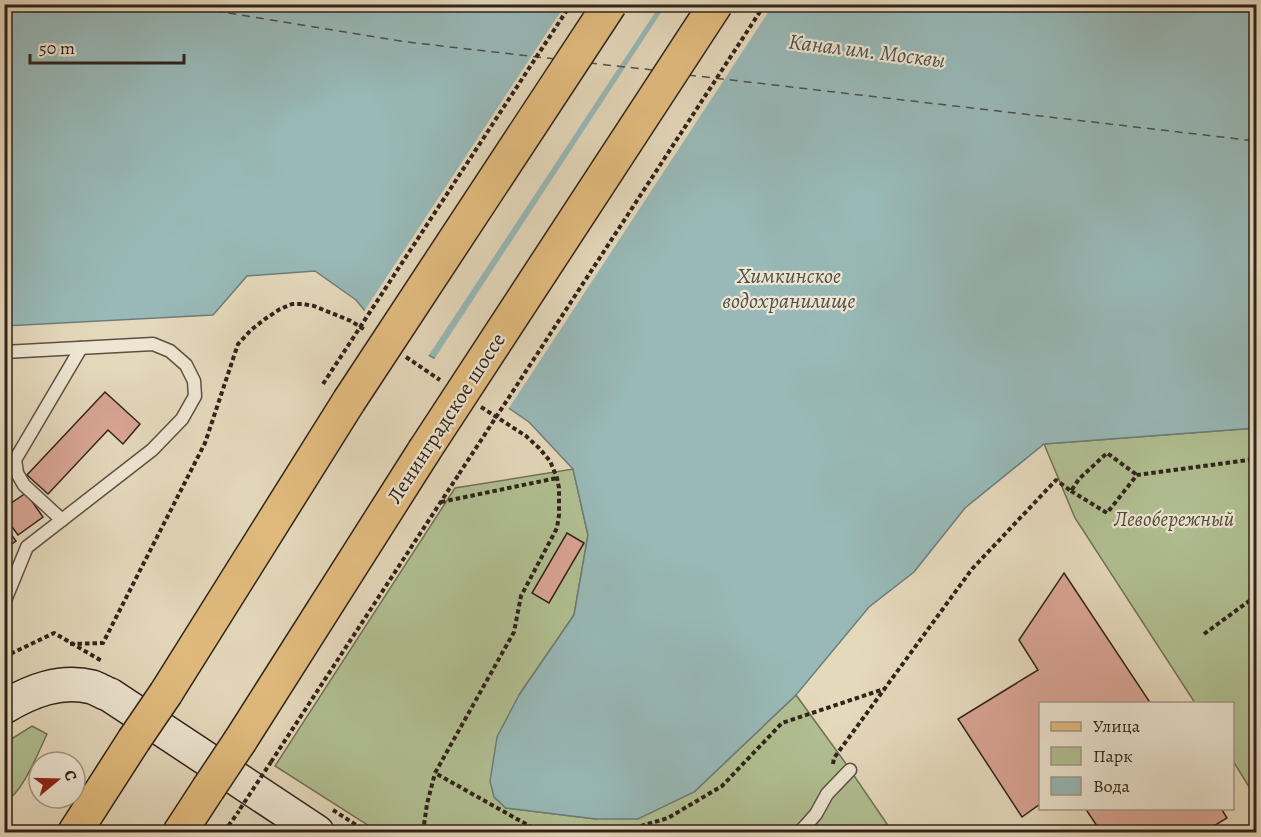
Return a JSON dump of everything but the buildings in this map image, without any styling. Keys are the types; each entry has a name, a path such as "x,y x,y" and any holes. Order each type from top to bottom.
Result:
{"main road":[{"path":"75,832 166,693 336,393 610,4"},
{"name":"Ленинградское шоссе","path":"180,832 424,451 716,4"}],"street":[{"path":"4,707 45,688 69,684 93,687 110,695 251,802 317,832"}],"lane":[{"path":"4,352 153,344 170,351 186,365 194,381 195,396 182,419 152,450 27,547 4,603"},
{"path":"62,520 24,485 17,473 15,460 81,348"},
{"path":"800,832 816,814 827,794 850,770"}],"path":[{"path":"336,393 571,4"},
{"path":"224,832 251,802 271,762 765,4"},
{"path":"70,644 103,643 205,442 238,344 251,330 280,309 292,304 303,304 351,321 371,334"},
{"path":"400,353 448,385"},
{"path":"423,832 435,773 514,632 521,596 557,528 559,515 557,478 550,461 526,436 477,404"},
{"path":"1071,491 1079,479 1107,453 1137,475 1257,459"},
{"path":"827,794 834,758 884,689 972,569 1056,480 1107,513 1137,475"},
{"path":"441,502 557,478"},
{"path":"1204,634 1257,596"},
{"path":"4,657 54,633 112,666"},
{"path":"435,773 532,828 634,828 668,818 722,786 782,723 884,689"}],"green space":[{"name":"Левобережный","path":"1256,428 1256,798 1234,763 1234,702 1194,702 1075,518 1044,444"},
{"path":"573,469 588,535 574,615 519,695 494,797 506,808 596,819 694,792 796,695 887,824 878,832 377,832 275,766 455,488"},
{"path":"32,726 47,734 40,750 27,750 27,776 18,790 5,802 5,743"}],"water":[{"name":"Химкинское водохранилище","path":"5,5 1256,5 1256,428 1044,444 965,508 914,572 869,607 796,695 694,792 638,819 596,819 506,808 494,797 490,781 497,737 519,695 574,615 588,535 573,469 529,422 443,363 379,328 356,300 315,271 247,276 213,315 5,326"}],"pier":[{"path":"565,5 660,5 427,358 377,331 363,313"},
{"path":"666,5 773,5 507,411 433,361"}],"ferry route":[{"path":"173,4 407,42 555,59"},
{"path":"589,63 653,70"},
{"path":"688,75 1256,141"}],"water label":[{"name":"Канал им. Москвы","path":"867,50"}]}
